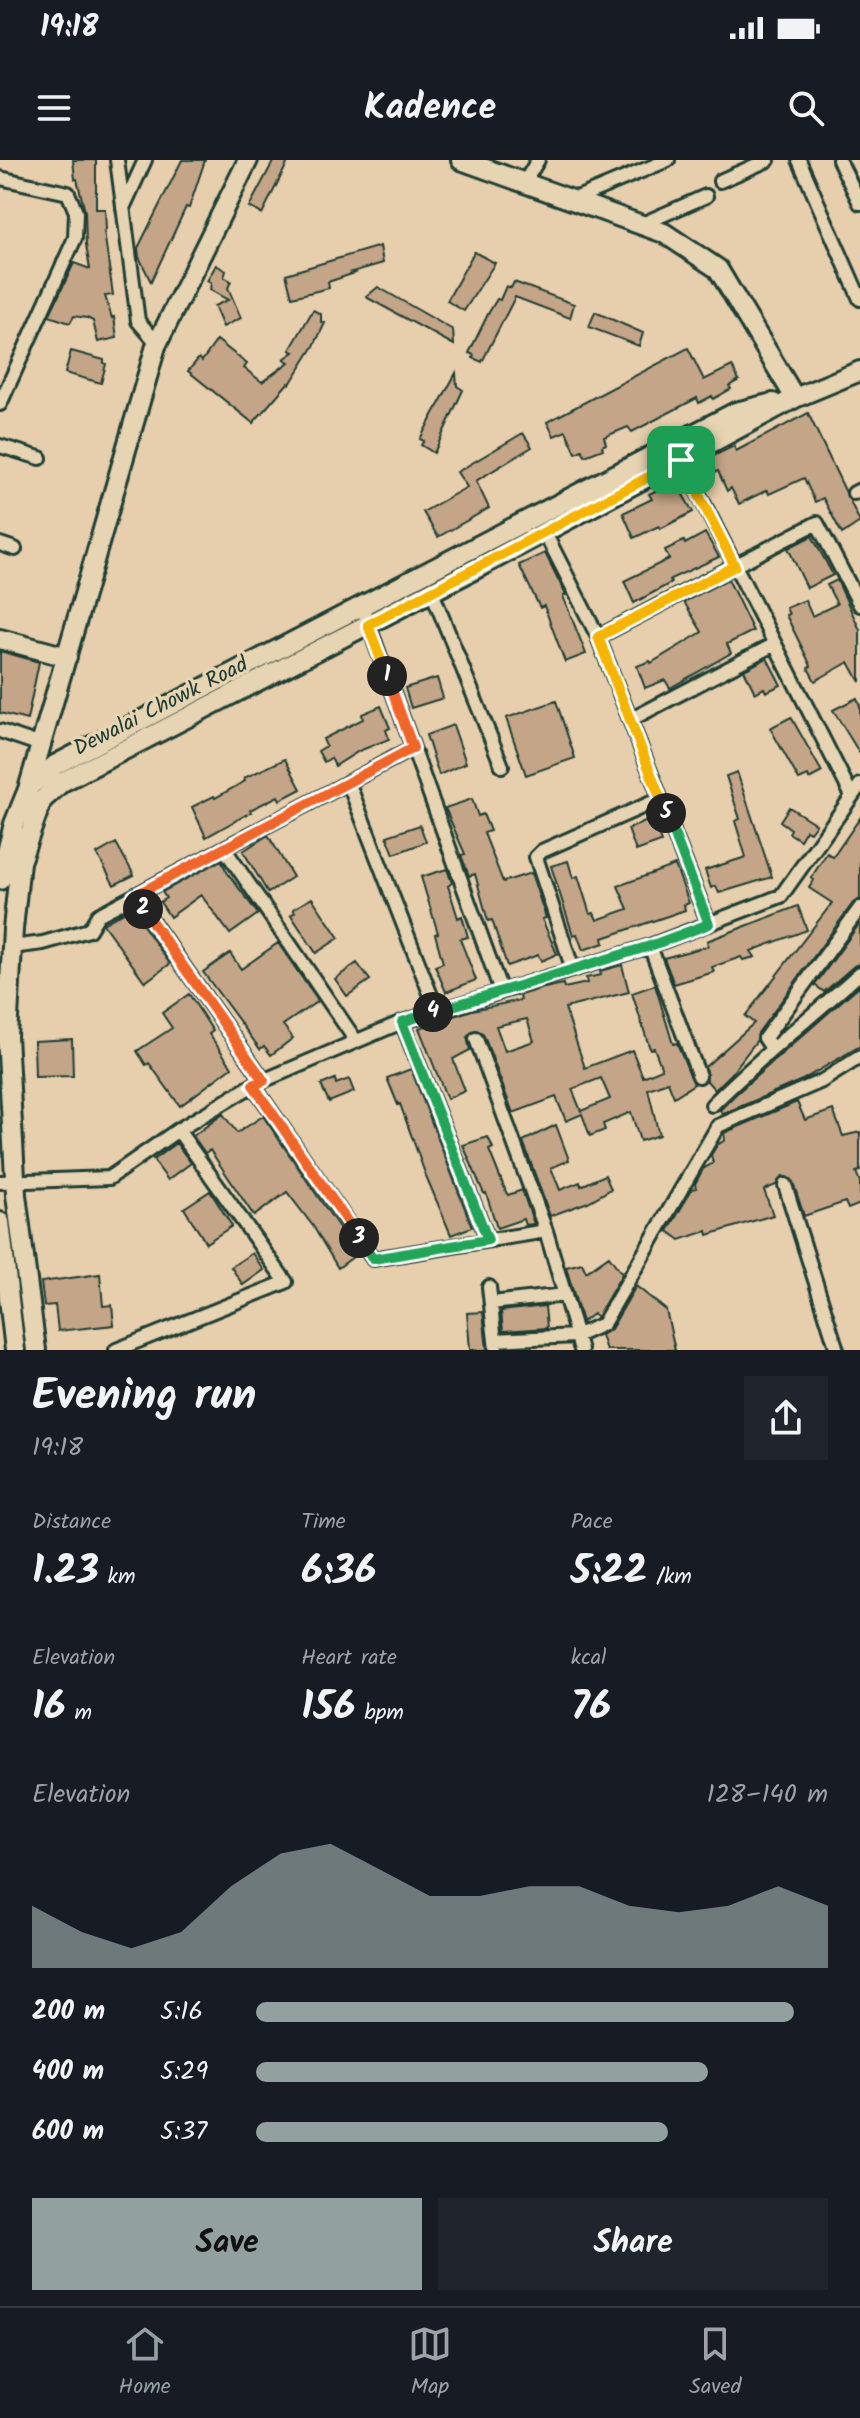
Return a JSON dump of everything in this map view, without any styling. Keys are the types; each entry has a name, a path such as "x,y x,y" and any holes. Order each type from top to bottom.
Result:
{"main road":[{"path":"36,1350 8,1183 7,1036 20,862 36,793 41,745 157,343 248,160"},
{"path":"461,160 532,170 572,200 664,233 718,269 795,398"},
{"name":"Dewalai Chowk Road","path":"0,880 7,826 55,765 361,604 677,452 860,371"},
{"name":"Dewalai Chowk Road","path":"36,793 545,533 677,452"},
{"path":"0,639 67,657"},
{"path":"0,1222 15,1350"}],"street":[{"path":"117,160 138,321 157,343"},
{"path":"123,208 145,160"},
{"path":"532,170 549,160"},
{"path":"572,200 668,160"},
{"path":"720,181 768,160"},
{"path":"799,160 860,299"},
{"path":"839,160 860,203"},
{"path":"0,178 68,193 76,212 75,238 0,404"},
{"path":"640,225 706,196"},
{"path":"0,446 40,458"},
{"path":"8,1183 109,1178 178,1130 258,1083 356,1041 402,1022 650,946 781,896 856,791 775,644 677,452"},
{"path":"598,637 817,523 860,605"},
{"path":"545,533 598,637 709,924"},
{"path":"0,544 15,549"},
{"path":"432,592 502,766"},
{"path":"361,604 501,991"},
{"path":"630,720 775,644"},
{"path":"0,731 41,745"},
{"path":"12,947 43,943 89,930 98,915 413,748"},
{"path":"348,782 437,1011"},
{"path":"573,970 536,857 542,851 660,799"},
{"path":"224,848 356,1041"},
{"path":"134,896 373,1259 546,1231"},
{"path":"771,1047 765,1038 860,908"},
{"path":"650,946 699,1076"},
{"path":"712,1105 771,1047 860,973"},
{"path":"402,1022 488,1240"},
{"path":"476,1039 546,1231 581,1350"},
{"path":"489,1287 496,1345 576,1336 603,1324 718,1126 822,1081 860,1057"},
{"path":"116,1350 286,1282 178,1130"},
{"path":"785,1185 837,1350"},
{"path":"491,1303 565,1295"}],"building":[{"path":"73,160 96,160 96,209 105,209 104,231 113,295 105,296 114,317 117,338 98,342 93,321 74,316 70,323 49,316 74,263 90,269 85,212"},
{"path":"182,160 205,160 189,208 186,207 151,282 138,248"},
{"path":"274,160 289,160 262,214 249,207"},
{"path":"380,246 383,263 328,282 329,288 292,297 286,274"},
{"path":"474,252 495,263 464,311 447,301"},
{"path":"216,265 226,271 224,277 231,281 228,288 241,318 223,327 214,306 228,300 210,290 211,283 207,281"},
{"path":"514,282 574,304 570,318 515,297 482,362 473,358 474,355 469,353 488,314 497,299 500,300 506,286 511,288"},
{"path":"378,287 453,330 454,345 366,297"},
{"path":"313,310 321,314 321,322 325,323 314,346 290,384 253,423 188,371 199,358 202,361 217,340 247,364 244,368 262,382 289,362 284,359 294,352 290,350"},
{"path":"595,312 643,333 639,346 589,327"},
{"path":"688,348 704,380 732,366 739,380 729,386 731,389 713,399 712,396 699,403 697,398 632,432 628,427 604,437 606,444 602,446 603,449 585,456 582,450 576,453 566,431 554,436 547,422"},
{"path":"71,351 104,360 106,364 101,383 65,373"},
{"path":"456,373 457,386 463,390 434,453 421,445 424,441 420,439"},
{"path":"808,413 860,522 842,534 823,498 815,502 804,478 769,494 767,490 739,504 731,488 727,491 718,471 713,473 707,459 734,446 736,451"},
{"path":"523,433 532,447 476,481 489,508 438,537 423,512 467,487 457,472"},
{"path":"670,484 674,491 679,488 693,512 634,538 623,513 652,499 649,494"},
{"path":"705,533 719,557 670,579 671,583 634,603 624,581 669,559 665,550"},
{"path":"812,536 833,575 807,588 788,548"},
{"path":"545,553 566,595 563,596 586,654 565,662 544,606 540,608 519,565"},
{"path":"728,579 753,631 727,644 731,653 670,688 665,680 645,688 637,666 651,663 702,632 684,602"},
{"path":"837,580 860,630 860,682 849,662 815,681 786,615 789,614 786,608 805,600 812,616 837,604 827,585"},
{"path":"0,651 39,662 27,720 0,713"},
{"path":"767,658 781,685 755,693 744,670"},
{"path":"437,678 443,698 411,708 405,688"},
{"path":"857,698 860,706 860,754 833,710"},
{"path":"556,701 575,758 526,775 506,718"},
{"path":"381,706 390,728 386,730 389,739 359,751 335,766 331,758 324,762 318,751 326,746 323,739 363,719 362,714"},
{"path":"791,717 822,772 809,779 808,776 799,780 770,728"},
{"path":"453,725 466,763 439,775 426,735"},
{"path":"285,759 301,789 250,810 206,837 192,807 215,798 245,781 244,778"},
{"path":"737,772 772,877 719,893 716,886 711,888 705,870 746,857 735,821 740,819 726,776"},
{"path":"472,799 478,816 483,814 490,831 484,833 503,882 531,873 546,918 542,919 557,954 541,961 538,955 507,966 492,920 488,921 475,874 469,876 461,855 465,854 445,808"},
{"path":"789,807 816,824 810,832 806,830 800,840 789,833 791,829 780,821"},
{"path":"860,818 860,899 853,903 758,1033 757,1040 715,1090 707,1081 705,1067 754,1023 745,1016 832,903 809,888 814,880 811,878 827,853 833,857"},
{"path":"652,819 661,842 636,851 628,829"},
{"path":"420,825 426,842 394,854 387,836"},
{"path":"268,835 293,877 268,893 243,851"},
{"path":"116,843 134,875 114,885 97,854"},
{"path":"221,860 258,914 230,934 201,895 170,917 160,902 166,898 162,892"},
{"path":"568,861 573,878 578,876 590,914 594,913 597,920 628,909 618,886 675,865 689,903 684,905 685,910 603,938 604,943 583,950 577,934 573,935 551,866"},
{"path":"447,869 452,883 448,886 468,937 460,939 476,980 446,992 435,966 443,963 435,934 438,933 421,877"},
{"path":"312,898 339,938 316,953 291,915 295,912 293,909"},
{"path":"798,906 807,930 751,951 755,957 743,960 741,957 712,967 714,972 674,984 664,958 708,946 707,941"},
{"path":"131,908 170,964 145,982 103,924"},
{"path":"860,923 860,964 824,992 815,985"},
{"path":"278,943 318,1001 283,1025 293,1038 271,1055 264,1046 260,1049 203,972 230,953 241,969"},
{"path":"357,963 370,980 347,996 335,979"},
{"path":"622,965 629,992 565,1008 585,1068 632,1050 643,1077 662,1069 654,1048 650,1049 632,993 655,985 673,1044 677,1043 694,1084 674,1097 668,1082 648,1089 659,1135 640,1141 631,1112 603,1124 605,1130 590,1136 582,1114 566,1121 556,1097 513,1113 484,1036 477,1030 467,1037 470,1050 453,1059 465,1091 447,1099 419,1028 472,1010 521,1000 520,995 540,989 587,983 586,978 601,975 600,971","holes":["527,1019 534,1041 505,1051 496,1026","601,1078 610,1099 581,1111 572,1089"]},
{"path":"860,985 860,1046 802,1080 723,1114 720,1110 736,1094"},
{"path":"189,994 213,1031 209,1034 232,1067 180,1106 137,1051 172,1028 162,1013"},
{"path":"72,1039 73,1076 35,1077 34,1041"},
{"path":"411,1069 472,1227 451,1235 387,1078"},
{"path":"335,1079 336,1084 349,1079 354,1092 329,1102 321,1085"},
{"path":"797,1102 805,1120 833,1110 843,1136 860,1132 860,1171 856,1172 860,1182 860,1204 848,1209 845,1202 804,1216 793,1182 783,1176 776,1185 764,1190 773,1215 708,1235 707,1231 680,1240 668,1231 692,1189 696,1188 703,1169 713,1163 711,1155 717,1145 725,1140 724,1133"},
{"path":"223,1114 237,1133 263,1116 357,1254 338,1268 313,1226 287,1192 254,1216 210,1150 205,1153 193,1136"},
{"path":"556,1125 569,1160 551,1168 560,1190 580,1182 581,1186 605,1175 611,1189 588,1202 550,1216 523,1141"},
{"path":"488,1137 493,1148 489,1150 506,1192 508,1195 522,1190 534,1224 525,1225 523,1219 497,1228 486,1193 463,1145"},
{"path":"176,1143 191,1163 168,1180 153,1160"},
{"path":"210,1191 232,1226 206,1243 184,1208"},
{"path":"252,1253 264,1270 243,1285 231,1267"},
{"path":"609,1256 622,1274 597,1317 593,1314 582,1322 566,1267 582,1263 586,1272"},
{"path":"100,1274 103,1306 112,1305 114,1325 58,1331 55,1305 44,1306 41,1282"},
{"path":"636,1286 666,1310 675,1350 606,1350 601,1335 611,1329"},
{"path":"545,1306 547,1328 503,1331 501,1311"},
{"path":"483,1312 487,1350 470,1350 467,1313"}],"route":[{"path":"681,460 735,566 598,637 709,924 650,946 402,1022 488,1240 373,1259 253,1085 264,1081 134,896 413,748 368,625 681,460"}]}
